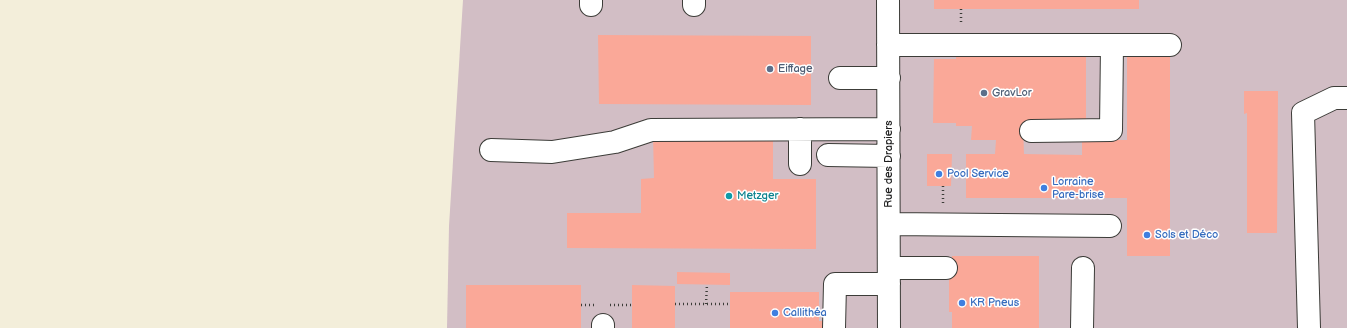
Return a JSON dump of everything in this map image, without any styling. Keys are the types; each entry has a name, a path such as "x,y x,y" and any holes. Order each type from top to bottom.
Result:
{"street":[{"name":"Rue des Drapiers","path":"888,0 889,328"},
{"path":"888,45 1170,45"},
{"path":"1031,131 1111,130 1112,45"},
{"path":"840,78 889,78"},
{"path":"1309,328 1303,113 1334,98 1347,98"},
{"path":"800,129 800,164"},
{"path":"491,150 552,152 615,142 651,130 889,129"},
{"path":"828,155 889,156"},
{"path":"889,224 1110,226"},
{"path":"834,328 834,284 946,268"},
{"path":"1082,328 1083,268"}],"path":[{"path":"706,304 707,284"},
{"path":"675,304 730,304"}],"shaded area":[{"path":"463,0 1347,0 1347,328 447,328 449,226"}],"building":[{"path":"934,0 1139,0 1139,9 934,9"},
{"path":"598,35 811,36 811,105 599,104"},
{"path":"956,51 1086,53 1086,126 1023,126 1024,154 1082,155 1082,140 1127,140 1127,53 1170,53 1170,256 1127,256 1127,198 966,198 966,154 995,154 996,140 971,140 972,126 956,126 956,123 933,123 934,59 956,59"},
{"path":"1244,91 1278,91 1277,233 1247,233 1247,113 1244,114"},
{"name":"Metzger","path":"653,135 773,136 773,179 816,179 816,249 567,248 567,213 641,213 641,179 654,178"},
{"path":"927,154 952,154 951,186 927,186"},
{"path":"952,256 1039,256 1039,328 952,328 952,312 949,312 949,273 952,273"},
{"path":"677,272 730,273 730,285 677,284"},
{"path":"466,285 581,285 581,328 466,328"},
{"path":"632,285 675,286 675,328 632,328"},
{"name":"Callithéa","path":"730,292 819,292 819,321 824,321 824,328 730,328"}],"place":[{"name":"Eiffage","path":"770,69"},
{"name":"GravLor","path":"984,93"},
{"name":"Pool Service","path":"939,174"},
{"name":"Lorraine Pare-brise","path":"1044,188"},
{"name":"Metzger","path":"729,196"},
{"name":"Sols et Déco","path":"1147,235"},
{"name":"KR Pneus","path":"962,303"},
{"name":"Callithéa","path":"775,313"}]}
